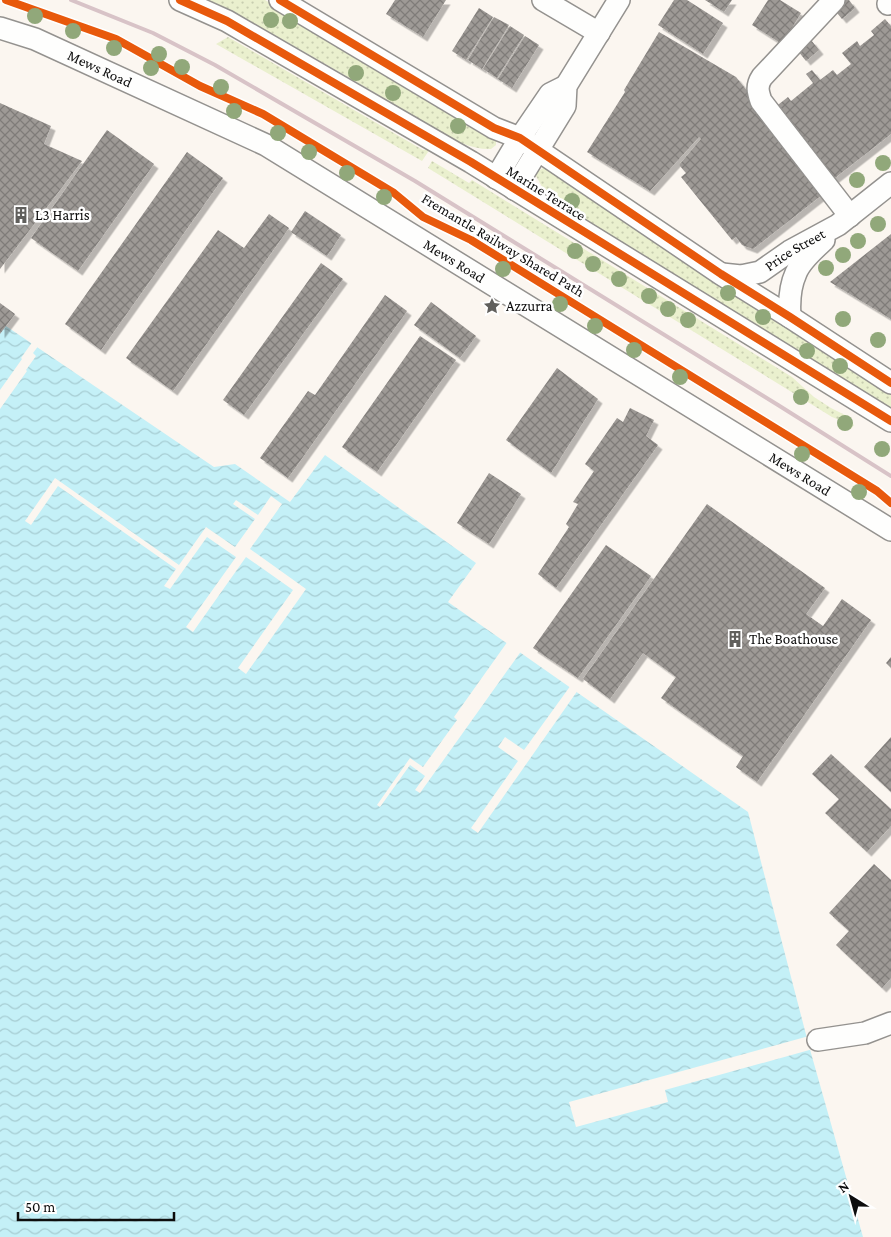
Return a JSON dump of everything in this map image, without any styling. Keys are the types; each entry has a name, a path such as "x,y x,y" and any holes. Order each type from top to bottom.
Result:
{"street":[{"name":"Marine Terrace","path":"180,0 226,22 505,183 891,421"},
{"name":"Marine Terrace","path":"280,0 494,128 520,138 721,274 790,316 891,383"},
{"path":"543,0 599,33"},
{"path":"505,183 538,150 565,106 566,86 619,0"},
{"path":"834,0 762,77 758,82 758,87 762,101 844,220"},
{"name":"Mews Road","path":"0,28 36,39 266,145 891,530"},
{"path":"505,183 520,138 550,94 566,86"},
{"name":"Price Street","path":"790,316 791,290 796,273 806,258 844,220 891,183"},
{"name":"Price Street","path":"721,274 741,276 760,272 790,251 844,220"},
{"path":"818,1040 865,1033 891,1023"}],"green space":[{"path":"206,0 265,0 339,42 496,139 496,145 491,149 478,148 450,138 292,45"},
{"path":"228,37 423,150 430,149 422,161 216,44"},
{"path":"432,161 469,183 472,180 792,377 814,397 849,417 854,425 851,429 428,168"},
{"path":"543,168 891,386 891,411 552,200 536,176 537,172"}],"water":[{"path":"0,322 214,467 235,464 290,502 325,455 476,563 448,602 748,812 809,1046 863,1237 0,1237"}],"pier":[{"path":"33,341 39,345 33,353 36,356 0,409 0,390"},
{"path":"55,478 179,565 206,527 235,547 255,519 233,504 236,500 258,515 271,496 282,504 250,549 306,589 246,674 238,668 293,590 246,557 193,632 186,627 236,557 207,537 170,589 164,586 176,569 58,486 31,525 25,521"},
{"path":"508,641 522,650 420,793 415,790 425,776 410,765 380,807 377,805 410,758 423,767 457,720 454,717"},
{"path":"571,685 578,690 478,833 471,828 518,761 498,747 505,737 524,750"},
{"path":"809,1036 813,1049 665,1090 668,1102 576,1127 569,1102"}],"building":[{"path":"395,0 446,0 423,37 386,14"},
{"path":"674,0 687,0 723,23 703,54 658,25"},
{"path":"705,0 732,0 724,12"},
{"path":"768,0 780,0 801,13 782,44 752,25"},
{"path":"844,0 849,0 855,8 842,19 833,8"},
{"path":"479,8 493,17 466,60 452,51"},
{"path":"494,17 509,25 482,69 468,60"},
{"path":"885,19 891,26 891,134 831,181 774,108 788,97 791,101 813,83 806,74 812,70 820,80 833,70 837,75 851,64 842,53 857,41 860,46 874,35 871,31"},
{"path":"510,26 524,35 497,78 483,69"},
{"path":"659,32 736,77 827,191 753,249 742,245 736,237 732,240 681,177 686,173 679,165 701,139 699,137 650,191 587,152 625,92 624,90"},
{"path":"525,36 539,45 512,88 498,79"},
{"path":"811,40 819,50 806,61 798,51"},
{"name":"L3 Harris","path":"0,103 51,126 44,144 82,161 0,269"},
{"path":"107,130 154,164 78,271 31,238"},
{"path":"187,152 223,178 101,350 65,324"},
{"path":"305,211 341,235 327,256 291,232"},
{"path":"269,214 289,228 173,391 126,358 218,230 244,248"},
{"path":"891,234 891,319 830,282"},
{"path":"321,263 343,279 244,415 223,400"},
{"path":"385,295 407,311 288,478 260,458 308,391 315,395"},
{"path":"431,302 476,336 460,358 414,325"},
{"path":"0,303 15,314 0,334"},
{"path":"420,336 456,360 377,472 342,447"},
{"path":"557,368 598,399 551,473 506,440"},
{"path":"630,408 654,420 646,436 658,445 556,588 538,574 569,527 566,524 578,504 573,502 594,471 585,464 617,418 623,422"},
{"path":"489,473 521,494 489,544 457,523"},
{"name":"The Boathouse","path":"707,504 825,588 806,614 823,626 842,599 871,620 757,782 736,767 743,756 661,698 676,677 643,653 610,699 583,679"},
{"path":"606,545 651,576 578,678 533,648"},
{"path":"891,657 891,668 886,663"},
{"path":"891,737 891,792 864,767"},
{"path":"831,754 891,809 891,826 867,852 825,813 839,799 812,774"},
{"path":"874,864 891,880 891,978 882,988 836,945 849,931 829,913"}],"railway":[{"path":"71,0 153,33 215,65 415,181 891,476"}],"cycle path":[{"name":"Fremantle Railway Shared Path","path":"6,0 116,39 200,86 263,114 394,193 423,217 471,240 877,491 891,503"},
{"path":"180,0 227,21 471,162 891,421"},
{"path":"280,0 494,128 520,138 721,274 891,383"}],"place":[{"name":"L3 Harris","path":"21,215"},
{"name":"Azzurra","path":"492,306"},
{"name":"The Boathouse","path":"735,639"}]}
